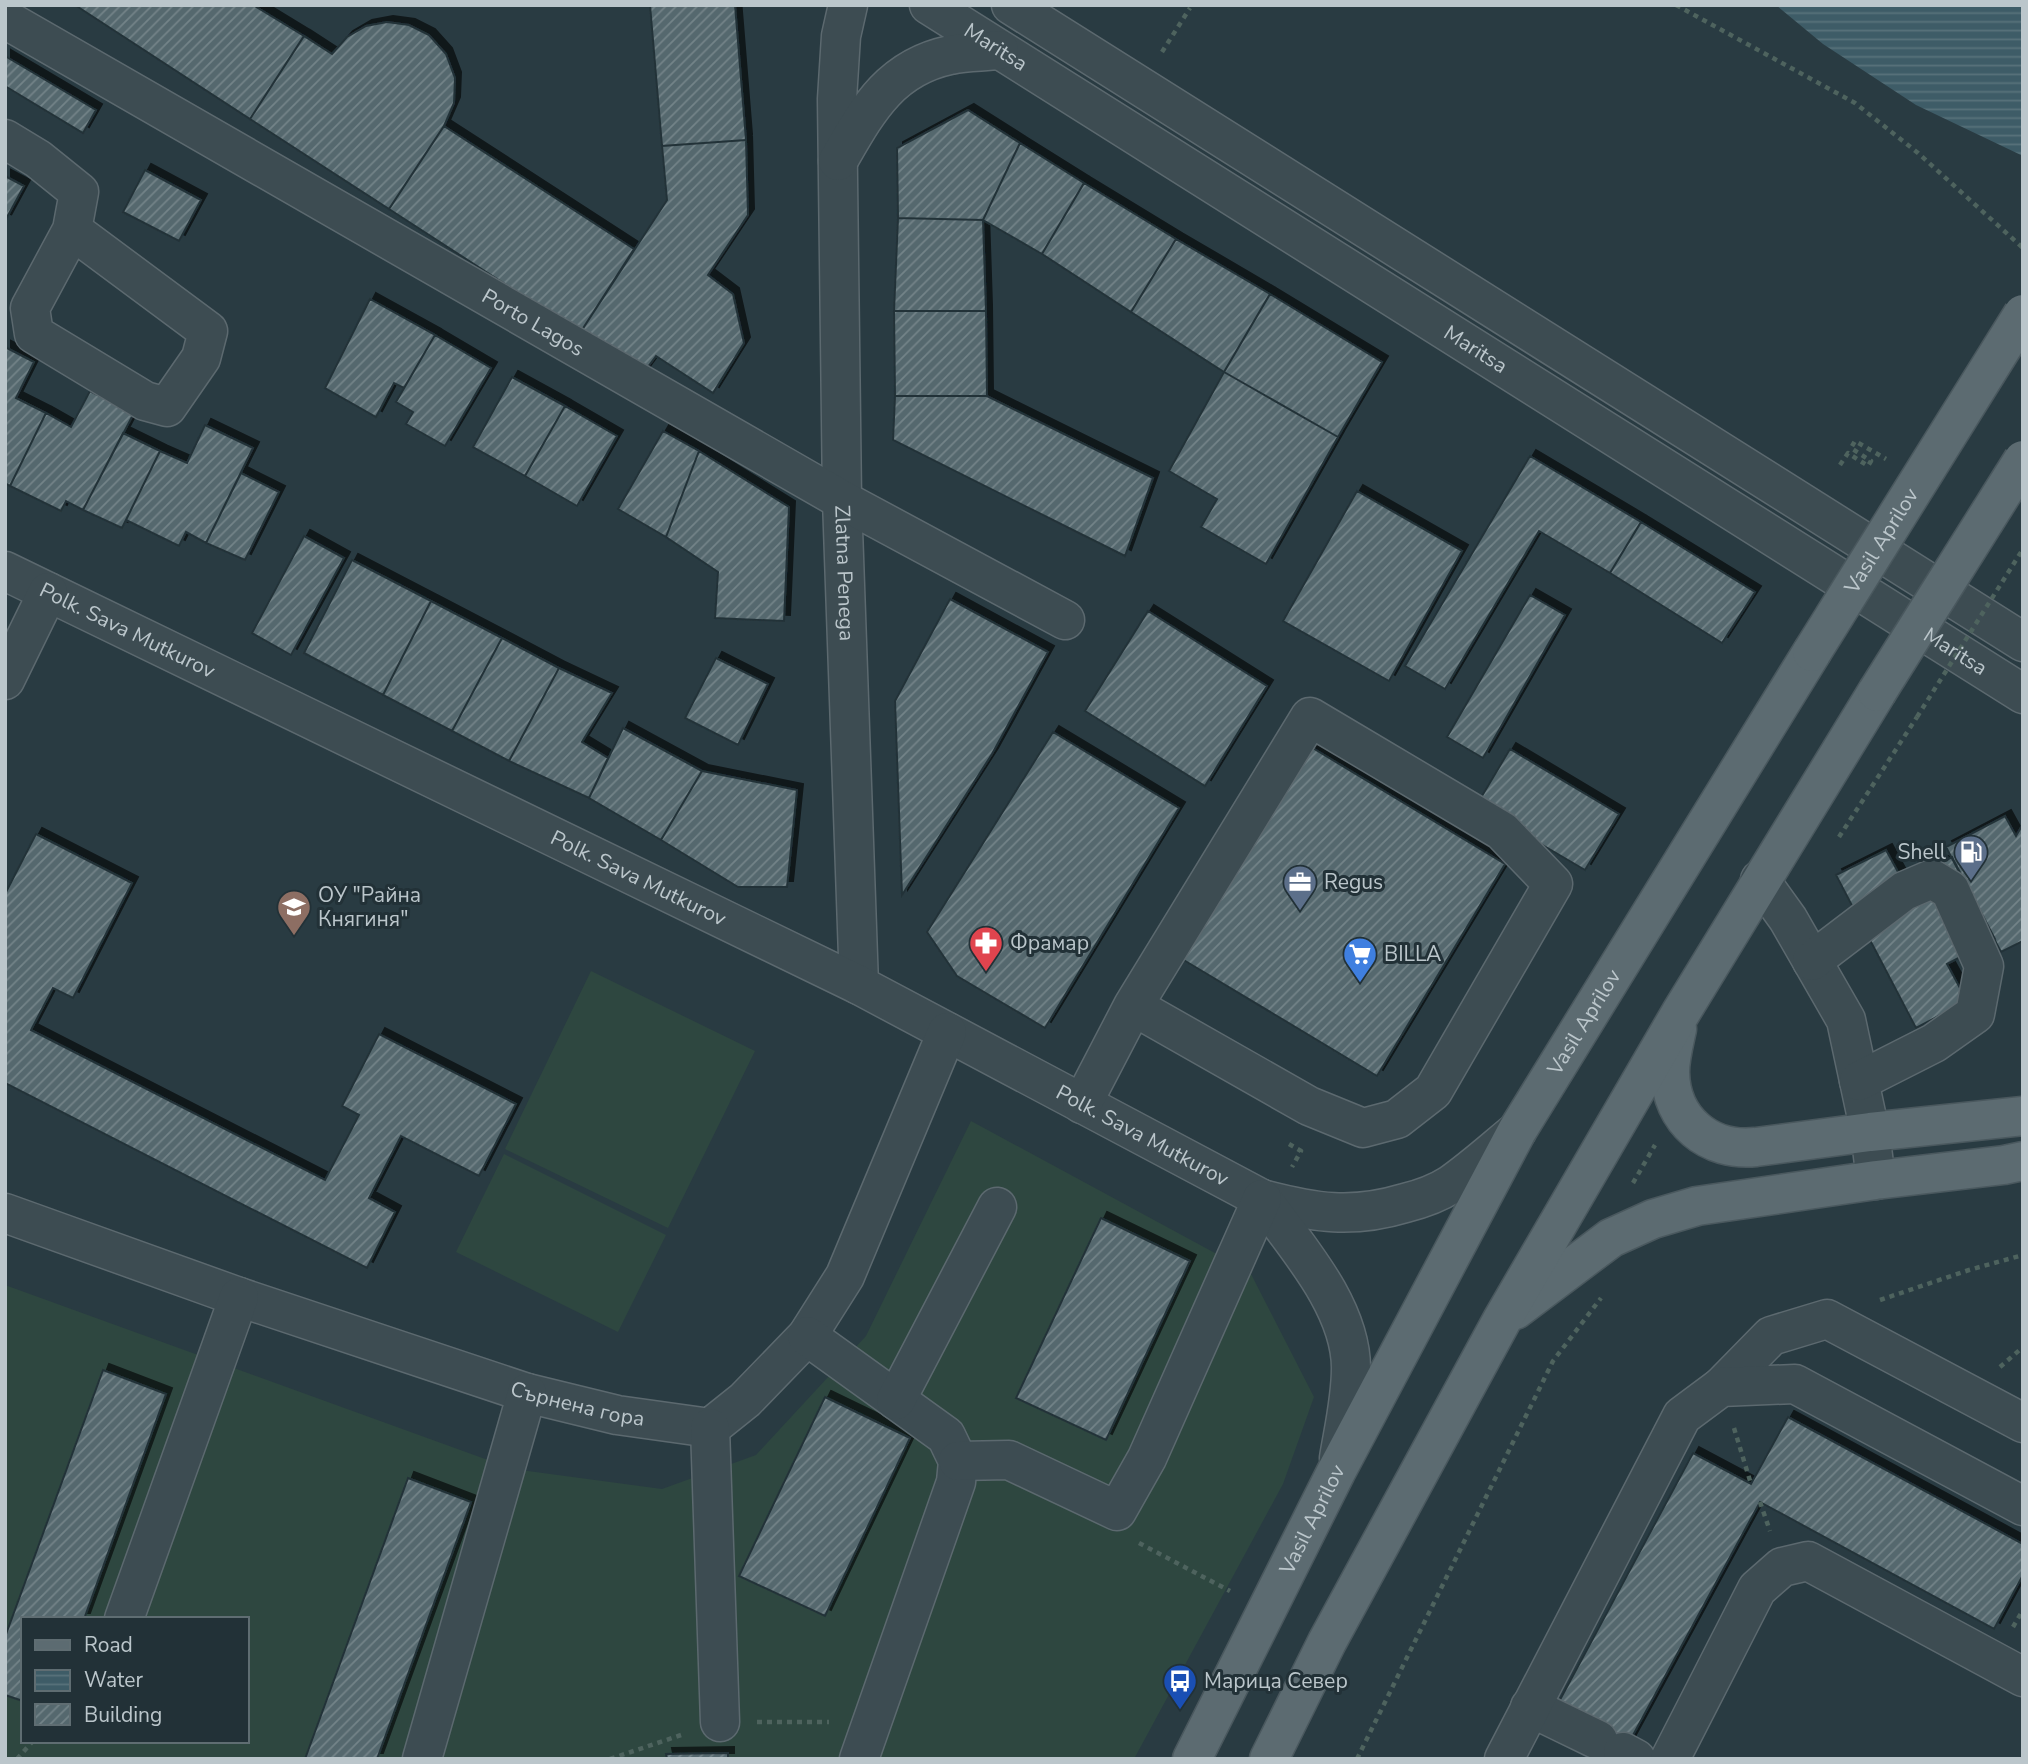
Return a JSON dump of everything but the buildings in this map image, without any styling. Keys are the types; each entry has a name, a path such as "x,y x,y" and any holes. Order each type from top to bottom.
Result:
{"main road":[{"name":"Vasil Aprilov","path":"1192,1759 1336,1472 1517,1131 2023,314"},
{"path":"1274,1757 1310,1674 1502,1320 1760,880 2023,460"},
{"path":"1680,1014 1670,1072 1672,1089 1678,1107 1696,1131 1710,1141 1740,1149 2023,1116"},
{"path":"1502,1320 1612,1238 1653,1219 1697,1206 2023,1161"}],"street":[{"name":"Zlatna Penega","path":"848,5 840,55 837,99 842,500 859,985"},
{"name":"Maritsa","path":"929,5 2023,694"},
{"name":"Maritsa","path":"1012,5 2023,642"},
{"name":"Porto Lagos","path":"5,19 842,500 1065,621"},
{"path":"838,161 878,96 895,80 933,60 952,54 999,50"},
{"path":"5,139 38,159 79,192 72,230 30,308 34,334 145,401 167,407 201,358 208,331 72,230"},
{"name":"Polk. Sava Mutkurov","path":"5,571 859,985 1262,1199"},
{"path":"5,680 48,592"},
{"path":"1082,1104 1133,1006 1310,717 1502,831 1553,884 1433,1091 1397,1119 1363,1128 1309,1106 1133,1006"},
{"path":"1812,961 1904,891 1933,878 1950,890 1984,966 1975,1014 1934,1043 1859,1081"},
{"path":"1760,880 1788,919 1846,1020 1870,1132 1876,1180"},
{"path":"720,1722 710,1428 745,1400 807,1336 845,1276 947,1032"},
{"path":"1262,1199 1302,1210 1341,1214 1375,1212 1424,1198 1449,1185 1517,1131"},
{"path":"1262,1199 1305,1257 1345,1328 1351,1365 1349,1403 1336,1472"},
{"path":"958,1461 1009,1461 1117,1511 1147,1458 1262,1199"},
{"path":"896,1400 997,1207"},
{"name":"Сърнена гора","path":"5,1213 239,1297 527,1393 617,1415 710,1428"},
{"path":"125,1617 239,1297"},
{"path":"1504,1759 1682,1416 1721,1387 1771,1336 1827,1319 2023,1423"},
{"path":"807,1336 946,1436 958,1461 956,1482 859,1759"},
{"path":"1721,1387 1796,1384 2023,1506"},
{"path":"422,1759 527,1393"},
{"path":"1670,1759 1758,1589 1782,1567 1808,1561 2023,1677"},
{"path":"1530,1707 1619,1750"}],"path":[{"path":"1676,5 1855,103 1917,153 2023,248"},
{"path":"1162,52 1191,6"},
{"path":"1840,465 1848,453 1868,466 1871,461 1851,449 1855,441 1890,461"},
{"path":"1917,717 2023,549"},
{"path":"1283,1141 1301,1151 1291,1168"},
{"path":"1827,1319 1969,1270 2023,1255"},
{"path":"1721,1387 1751,1484"},
{"path":"1117,1511 1137,1542 1234,1593"},
{"path":"17,1759 31,1743"}],"green space":[{"path":"591,971 755,1051 668,1228 505,1149"},
{"path":"971,1121 1250,1272 1314,1397 1283,1484 1134,1759 5,1759 5,1285 513,1469 662,1489 756,1455 866,1336"},
{"path":"504,1154 666,1235 618,1332 456,1252"}],"water":[{"path":"1776,5 2023,5 2023,156 1916,105 1823,44"}],"place":[{"name":"Shell","path":"1971,882"},
{"name":"Regus","path":"1300,912"},
{"name":"ОУ \"Райна Княгиня\"","path":"294,937"},
{"name":"Фрамар","path":"986,973"},
{"name":"BILLA","path":"1360,984"},
{"name":"Марица Север","path":"1180,1711"}]}
